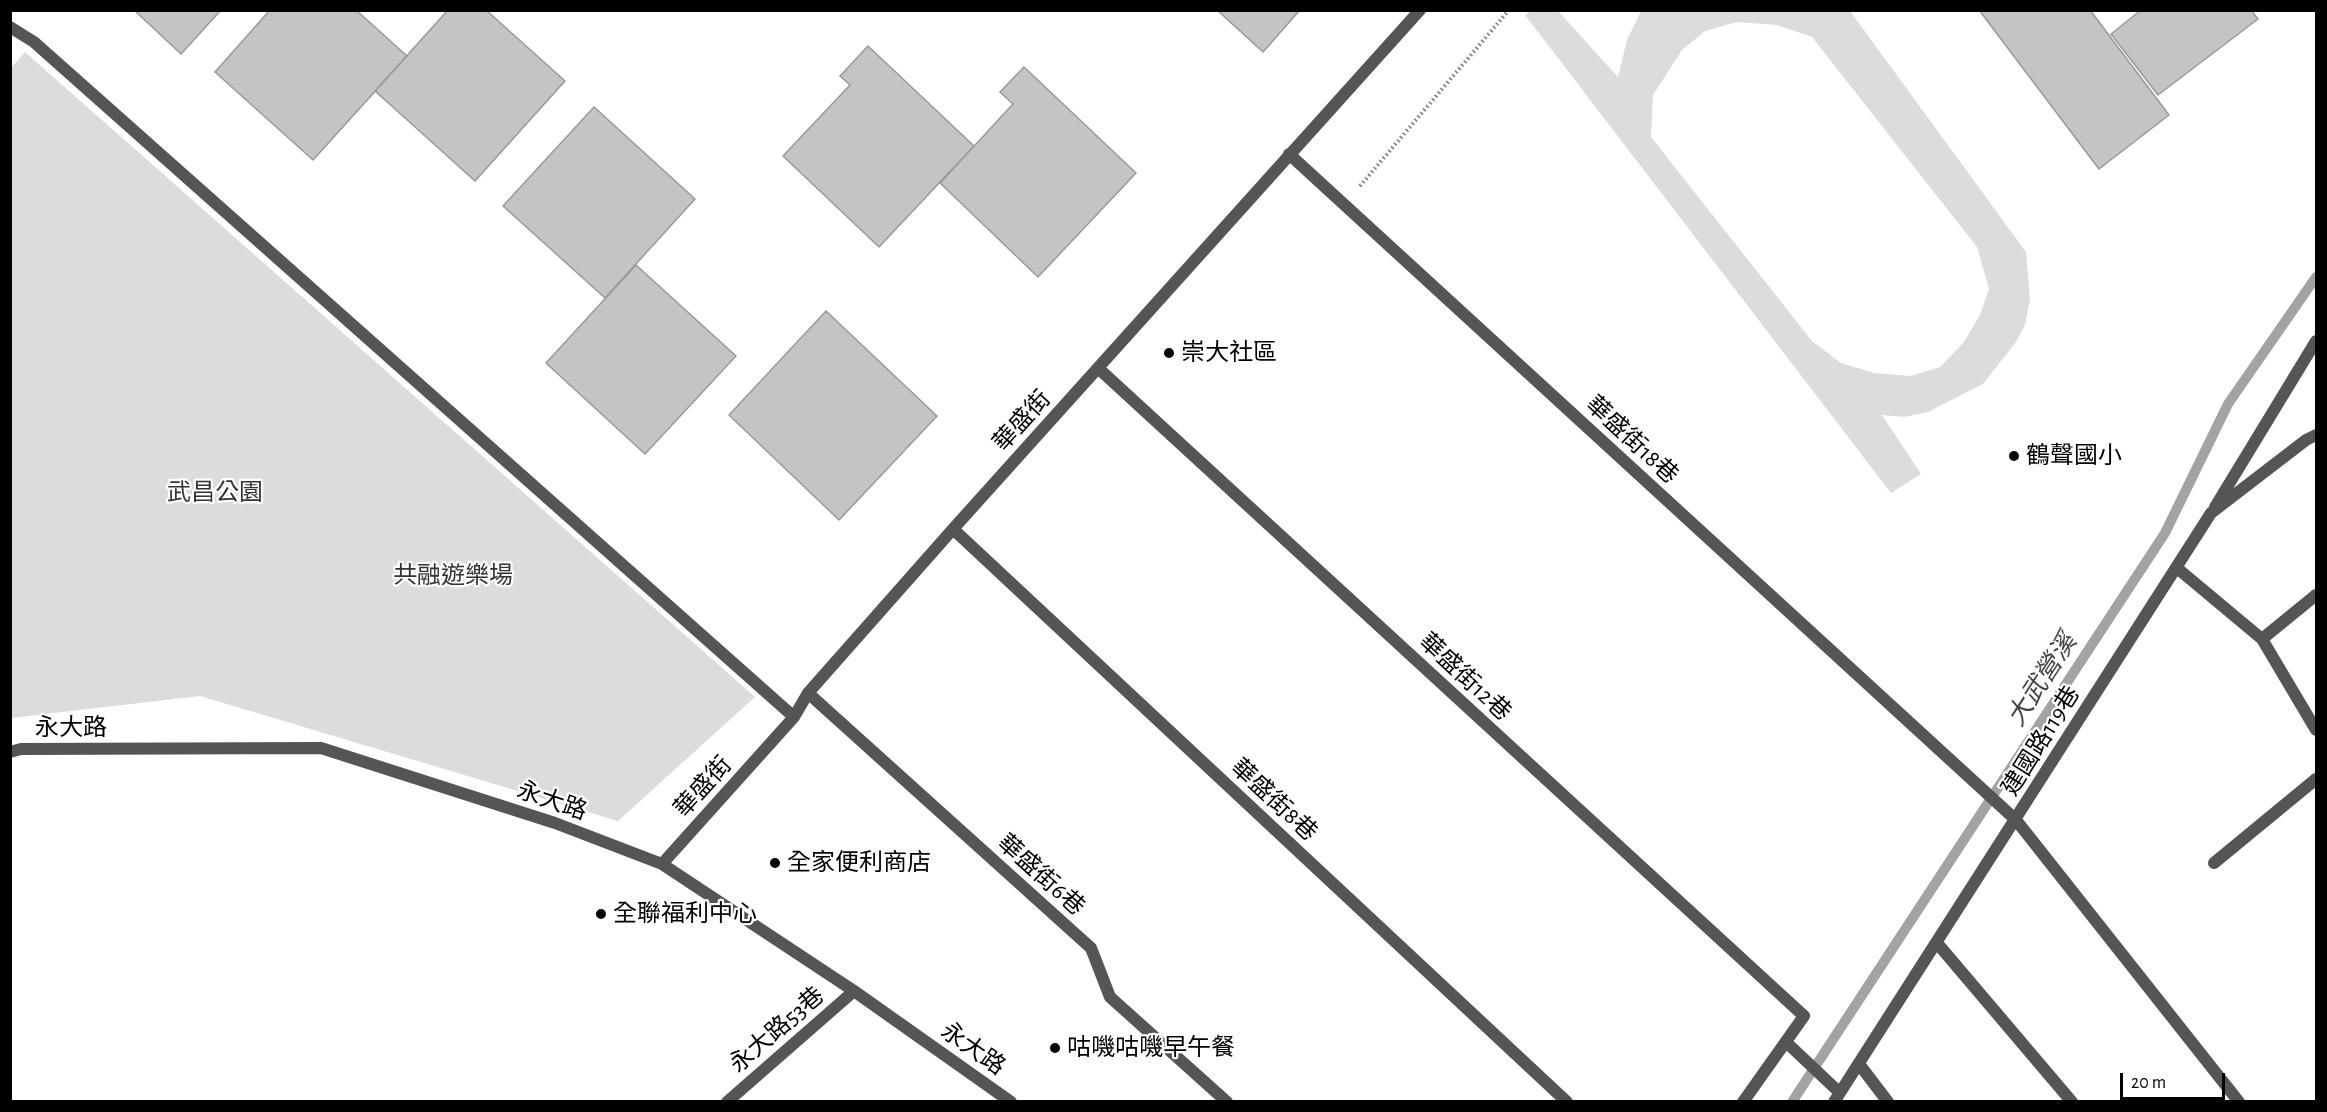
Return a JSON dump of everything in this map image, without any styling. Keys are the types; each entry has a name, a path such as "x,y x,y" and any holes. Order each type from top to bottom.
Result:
{"street":[{"name":"華盛街","path":"662,864 794,717 808,693 953,529 1420,10"},
{"path":"10,27 34,42 794,717"},
{"name":"華盛街18巷","path":"1289,154 2016,820 2239,1101"},
{"path":"2211,513 2316,341"},
{"name":"華盛街12巷","path":"1098,368 1804,1016 1786,1042"},
{"name":"建國路119巷","path":"1837,1097 2211,513 2306,440 2316,435"},
{"name":"華盛街8巷","path":"953,529 1567,1101"},
{"path":"2177,568 2262,639 2316,730"},
{"path":"2262,639 2316,595"},
{"name":"華盛街6巷","path":"808,693 1091,948 1110,997 1227,1101"},
{"name":"永大路","path":"10,752 32,749 321,748 555,823 662,864 854,991 1011,1101"},
{"path":"2214,863 2316,779"},
{"path":"1937,943 2072,1101"},
{"name":"永大路53巷","path":"727,1101 854,991"},
{"path":"1743,1101 1786,1042 1824,1078 1837,1097"},
{"path":"1858,1064 1888,1101"}],"path":[{"path":"1345,204 1509,10"}],"green space":[{"path":"1531,11 1558,11 1618,77 1627,40 1641,11 1850,11 2026,252 2030,299 2025,325 2016,342 1983,384 1928,412 1904,417 1882,415 1921,474 1891,493 1525,15","holes":["1737,22 1777,25 1812,37 1977,247 1989,289 1980,315 1964,342 1940,367 1910,376 1874,373 1841,363 1812,341 1651,137 1653,95 1682,50 1705,31"]},
{"name":"武昌公園","path":"25,52 755,697 618,821 200,696 11,718 10,69"}],"building":[{"path":"134,10 221,10 181,54"},
{"path":"270,10 356,10 407,56 313,160 215,72"},
{"path":"448,10 486,10 565,81 475,181 375,91"},
{"path":"1217,10 1300,10 1263,52"},
{"path":"1979,10 2090,10 2169,115 2099,169"},
{"path":"2141,10 2251,10 2258,19 2158,95 2111,34"},
{"path":"868,46 974,146 879,247 783,156 850,85 840,76"},
{"path":"1024,67 1136,173 1038,277 940,183 1013,104 1000,92"},
{"path":"594,107 695,199 605,298 503,206"},
{"path":"636,265 736,356 645,454 546,363"},
{"path":"826,311 937,416 839,520 729,415"}],"waterway":[{"name":"大武營溪","path":"1792,1102 2165,533 2228,404 2316,277"}],"place":[{"name":"崇大社區","path":"1169,353"},
{"name":"鶴聲國小","path":"2014,456"},
{"name":"全家便利商店","path":"775,863"},
{"name":"全聯福利中心","path":"601,914"},
{"name":"咕嘰咕嘰早午餐","path":"1055,1048"}],"park label":[{"name":"共融遊樂場","path":"453,576"}]}
